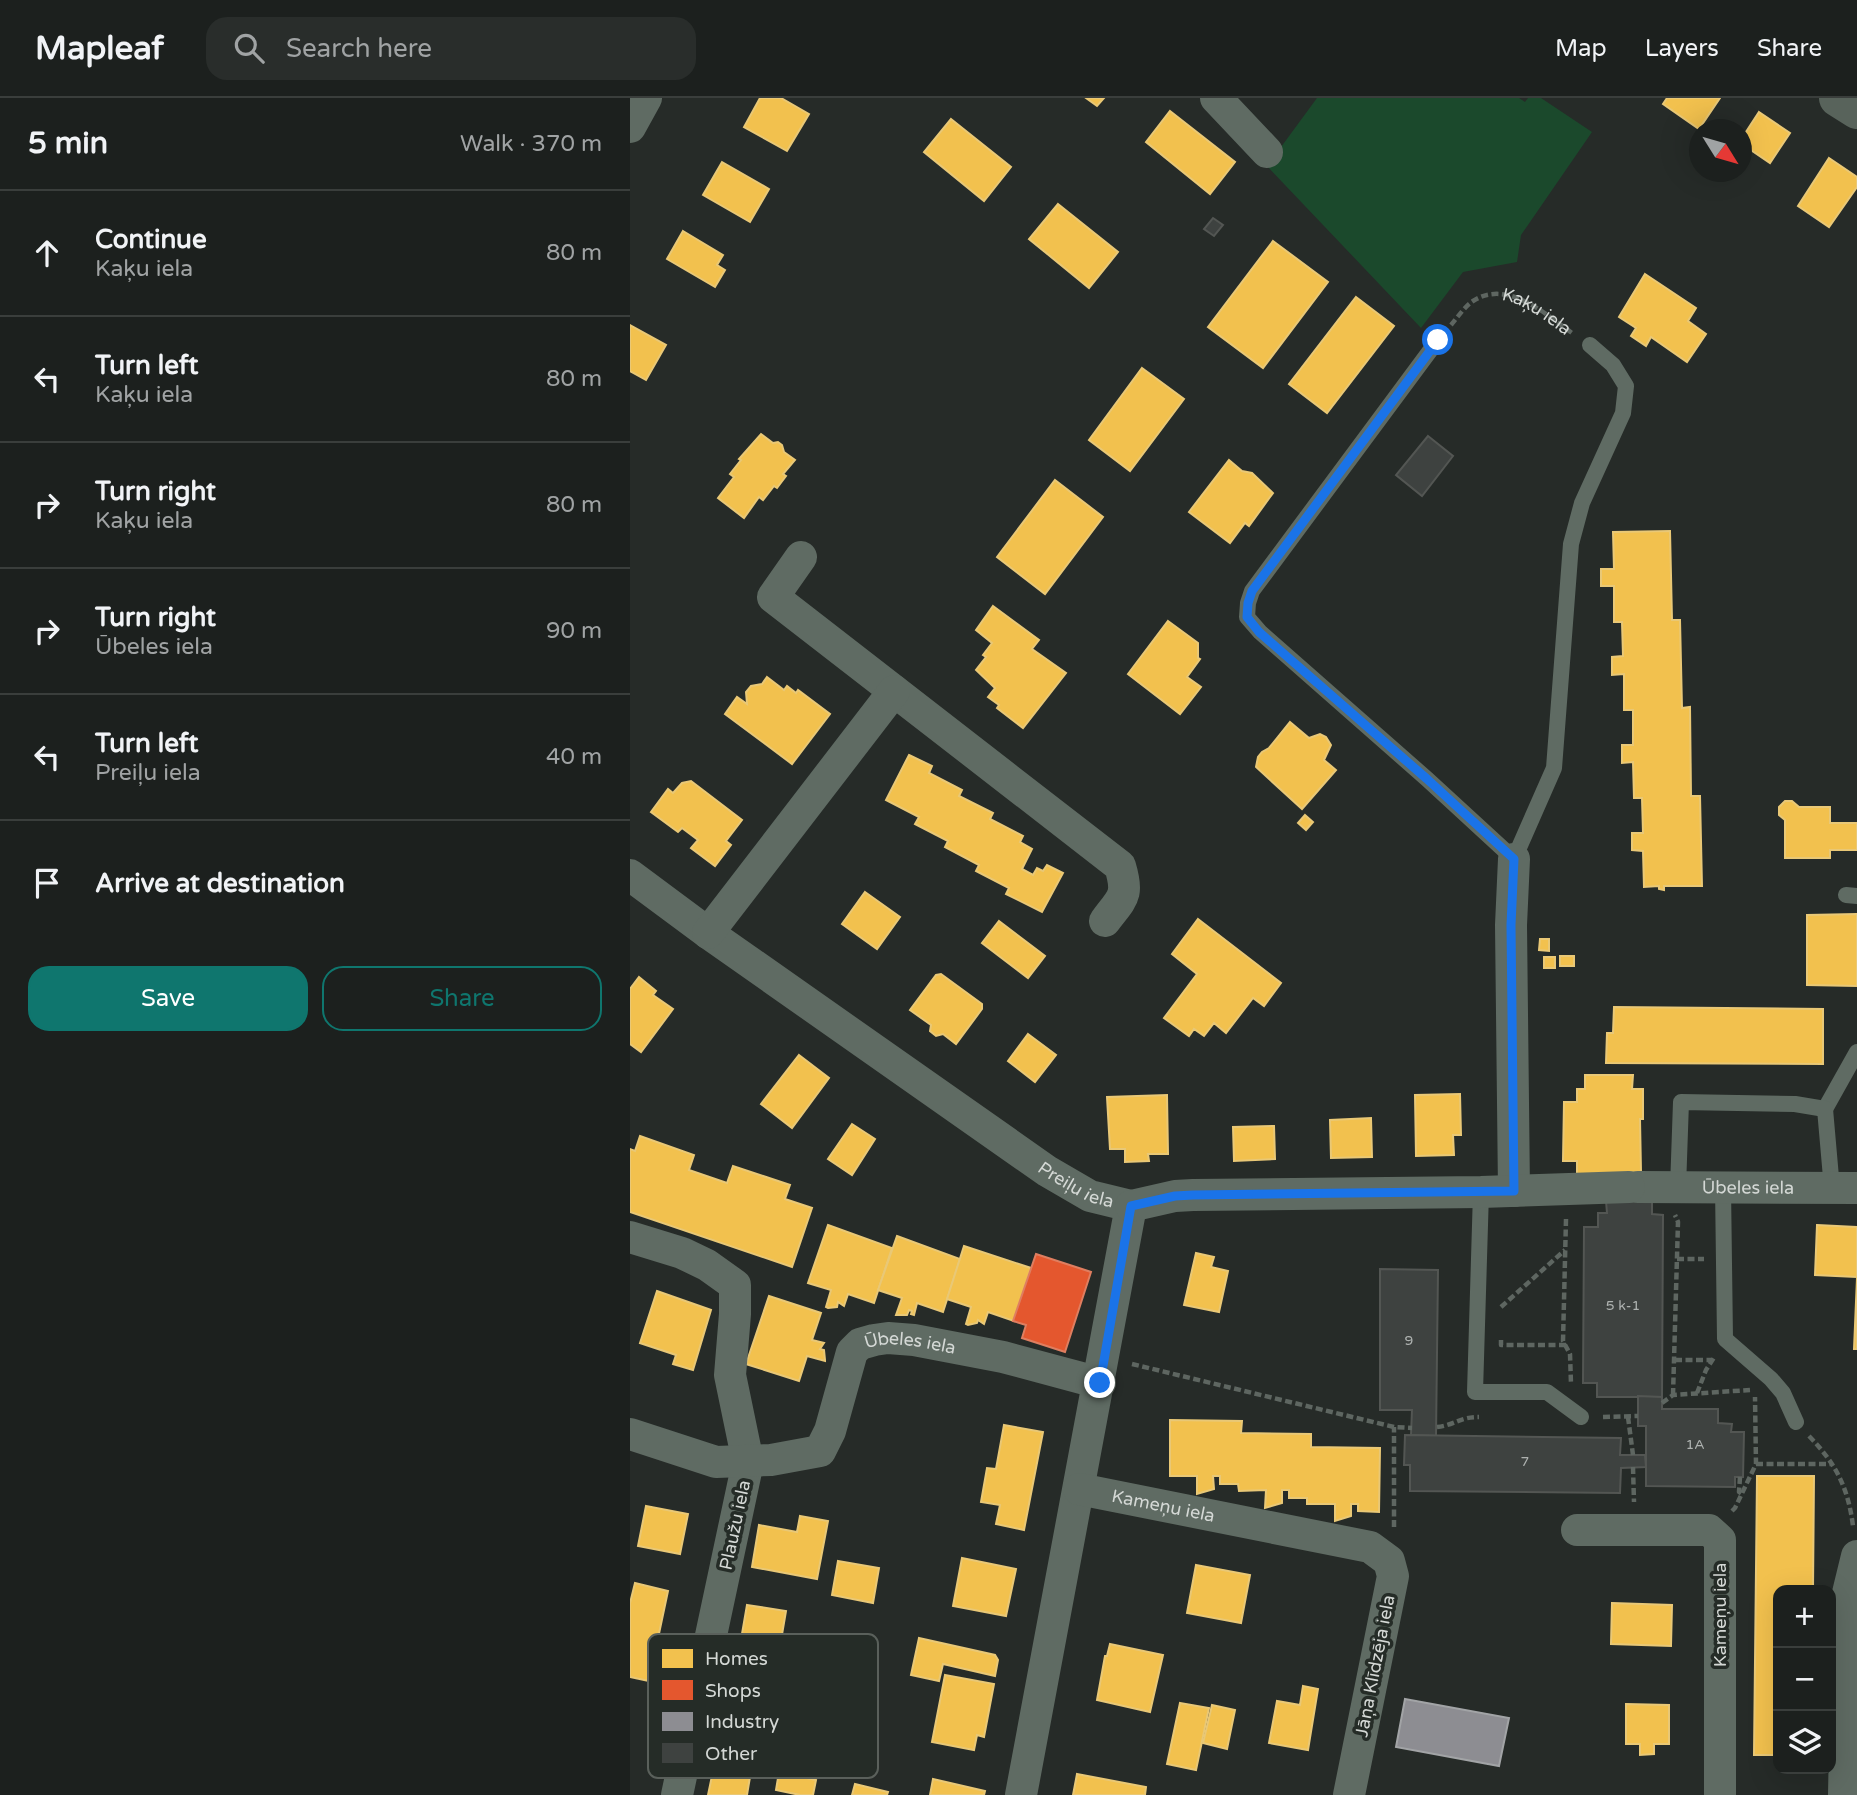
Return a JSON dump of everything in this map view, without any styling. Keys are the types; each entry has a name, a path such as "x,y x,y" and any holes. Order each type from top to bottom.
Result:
{"main road":[{"path":"1838,98 1857,110"}],"street":[{"path":"630,127 646,98"},
{"path":"1216,98 1268,152"},
{"path":"801,557 773,597 1120,866 1126,885 1124,895 1105,921"},
{"path":"708,933 894,691"},
{"name":"Kaķu iela","path":"1514,859 1511,925 1514,1191"},
{"name":"Preiļu iela","path":"630,875 708,933 1047,1171 1090,1196 1131,1206 1021,1795"},
{"name":"Ūbeles iela","path":"1131,1206 1175,1196 1193,1195 1481,1192 1634,1187 1675,1199 1723,1187 1844,1189"},
{"name":"Plaužu iela","path":"630,1237 682,1253 707,1265 735,1285 730,1375 748,1462 711,1634"},
{"name":"Ūbeles iela","path":"630,1434 716,1462 748,1462 820,1451 830,1431 852,1352 860,1344 888,1338 1102,1370"},
{"name":"Kameņu iela","path":"1079,1489 1370,1547"},
{"name":"Kameņu iela","path":"1577,1530 1709,1530 1720,1540 1720,1795"},
{"name":"Jāņa Klīdzēja iela","path":"1349,1795 1392,1576 1389,1561 1370,1547"},
{"path":"1844,1795 1848,1593 1857,1556"}],"lane":[{"path":"1438,340 1252,591 1247,617 1259,632 1514,859"},
{"name":"Kaķu iela","path":"1514,859 1554,768 1571,544 1582,503 1623,413 1626,386 1613,365 1590,345"},
{"path":"1844,1189 1825,1109 1857,1052"},
{"path":"1675,1199 1681,1102 1795,1104 1825,1109"},
{"path":"1723,1187 1725,1339 1783,1393 1796,1423"},
{"path":"1481,1192 1475,1392 1547,1392 1581,1417"}],"path":[{"name":"Kaķu iela","path":"1438,340 1471,302 1489,293 1510,294 1544,313 1590,345"},
{"path":"1673,1395 1678,1222 1675,1199"},
{"path":"1567,1208 1563,1341 1570,1354 1571,1386 1579,1397 1581,1417 1638,1416"},
{"path":"1501,1318 1501,1306 1566,1249"},
{"path":"1677,1259 1704,1259"},
{"path":"1501,1332 1501,1345 1566,1345"},
{"path":"1697,1393 1725,1339"},
{"path":"1674,1360 1712,1360"},
{"path":"1102,1370 1394,1427 1412,1428"},
{"path":"1662,1403 1673,1395 1755,1390 1756,1464 1735,1508 1724,1516"},
{"path":"1437,1427 1450,1425 1462,1417 1488,1417"},
{"path":"1628,1417 1633,1455"},
{"path":"1796,1423 1833,1464 1844,1484 1854,1519 1857,1556"},
{"path":"1370,1547 1394,1529 1394,1427"},
{"path":"1756,1464 1833,1464"},
{"path":"1740,1477 1739,1492 1742,1494"}],"green space":[{"path":"1317,98 1519,98 1525,102 1528,98 1541,98 1592,132 1521,235 1517,262 1463,272 1421,328 1267,166"}],"building: Homes":[{"path":"760,98 781,98 809,114 787,151 744,127"},
{"path":"1086,98 1104,98 1097,106"},
{"path":"1667,98 1720,98 1706,119 1689,119 1689,122 1663,104"},
{"path":"1170,111 1235,162 1210,194 1146,142"},
{"path":"1759,112 1790,133 1770,163 1752,151 1752,123"},
{"path":"951,119 1011,167 984,201 924,152"},
{"path":"1829,158 1857,177 1857,187 1829,227 1798,206"},
{"path":"722,162 769,189 750,222 703,195"},
{"path":"1058,204 1118,252 1089,288 1029,239"},
{"path":"683,231 723,255 717,265 725,270 715,287 667,259"},
{"path":"1273,241 1328,282 1263,368 1208,327"},
{"path":"1645,274 1696,308 1688,321 1706,334 1687,362 1651,337 1646,346 1631,336 1636,328 1619,317"},
{"path":"1356,297 1394,326 1327,413 1289,384"},
{"path":"630,325 666,345 646,380 630,371"},
{"path":"1142,368 1184,399 1130,471 1089,440"},
{"path":"761,434 773,443 782,445 784,452 795,460 783,474 786,476 777,488 774,486 763,500 759,497 744,518 718,498 734,477 730,474 741,460 739,459"},
{"path":"1229,460 1242,471 1252,473 1273,493 1249,526 1245,523 1230,543 1189,512"},
{"path":"1055,480 1103,517 1045,594 997,557"},
{"path":"1670,531 1672,620 1680,620 1682,708 1690,707 1691,796 1700,796 1702,886 1664,886 1664,890 1659,889 1659,886 1644,887 1643,851 1632,850 1632,833 1643,833 1642,798 1634,798 1633,762 1622,763 1622,745 1633,745 1633,710 1624,710 1624,674 1612,675 1612,657 1623,656 1622,622 1614,622 1614,586 1601,586 1601,569 1614,569 1613,532"},
{"path":"993,606 1039,640 1032,649 1066,673 1023,728 997,708 999,705 988,697 995,688 976,670 992,643 976,630"},
{"path":"1168,621 1198,643 1200,659 1187,677 1201,687 1180,714 1128,674"},
{"path":"767,677 784,690 787,686 796,693 798,690 830,714 792,764 725,714 737,697 747,704 746,692 751,686 762,684"},
{"path":"1290,722 1309,738 1320,734 1326,737 1331,745 1324,760 1336,770 1302,809 1256,767 1258,757"},
{"path":"909,755 932,766 929,773 962,790 959,796 993,813 990,819 1023,836 1020,842 1032,849 1022,869 1033,875 1037,868 1043,871 1047,865 1063,873 1042,912 1006,894 1009,888 976,871 979,865 945,847 948,841 915,824 919,817 886,800"},
{"path":"691,781 742,820 726,841 731,845 715,866 691,848 698,840 682,828 678,832 651,812 668,789 673,793 682,783"},
{"path":"1785,801 1792,801 1799,807 1830,807 1830,823 1857,823 1857,850 1830,850 1830,858 1785,858 1785,820 1779,815 1779,807"},
{"path":"1305,815 1313,822 1306,830 1298,823"},
{"path":"865,892 900,917 877,949 842,924"},
{"path":"1857,914 1857,986 1807,985 1807,915"},
{"path":"1198,919 1281,983 1264,1006 1253,998 1226,1033 1214,1023 1204,1036 1194,1029 1189,1036 1164,1018 1197,974 1172,954"},
{"path":"999,921 1045,956 1028,978 982,943"},
{"path":"1540,939 1549,939 1549,951 1539,950"},
{"path":"1560,956 1574,956 1574,966 1560,966"},
{"path":"1544,957 1555,957 1555,968 1544,968"},
{"path":"941,974 982,1004 982,1009 956,1044 943,1034 936,1036 930,1031 931,1025 910,1010 936,975"},
{"path":"639,977 656,991 653,995 673,1009 641,1052 630,1044 630,989"},
{"path":"1614,1007 1823,1009 1823,1064 1606,1063 1607,1033 1613,1033"},
{"path":"1028,1034 1056,1055 1035,1082 1008,1061"},
{"path":"799,1055 829,1078 792,1128 761,1104"},
{"path":"1585,1075 1633,1075 1632,1089 1643,1089 1643,1119 1640,1119 1641,1172 1577,1175 1577,1161 1563,1161 1564,1102 1577,1102 1577,1089 1585,1089"},
{"path":"1460,1094 1461,1135 1453,1135 1454,1155 1416,1156 1415,1095"},
{"path":"1167,1095 1168,1154 1148,1154 1149,1161 1125,1162 1125,1149 1110,1149 1107,1097"},
{"path":"1371,1118 1372,1157 1331,1158 1330,1120"},
{"path":"852,1124 875,1139 852,1175 828,1159"},
{"path":"1274,1126 1275,1159 1234,1161 1233,1127"},
{"path":"640,1136 694,1155 689,1170 727,1183 733,1166 790,1185 785,1199 812,1208 792,1267 630,1212 630,1149 635,1151"},
{"path":"828,1225 892,1248 874,1303 848,1294 844,1306 838,1302 837,1307 828,1308 826,1307 831,1290 808,1283"},
{"path":"1817,1225 1857,1227 1857,1277 1815,1275"},
{"path":"897,1236 960,1259 943,1312 917,1303 914,1315 909,1310 907,1315 896,1315 902,1298 878,1290"},
{"path":"964,1246 1031,1268 1014,1321 988,1312 984,1324 978,1320 977,1323 968,1325 966,1324 971,1307 947,1299"},
{"path":"1196,1253 1214,1257 1211,1267 1228,1271 1219,1312 1184,1305"},
{"path":"1857,1278 1857,1349 1854,1349"},
{"path":"657,1291 711,1310 693,1370 673,1364 676,1355 640,1343"},
{"path":"769,1296 821,1313 812,1340 824,1343 820,1349 824,1350 825,1361 807,1356 799,1381 746,1364"},
{"path":"1170,1420 1242,1421 1241,1433 1311,1434 1311,1447 1380,1448 1379,1512 1358,1511 1358,1504 1351,1504 1351,1516 1335,1521 1335,1504 1307,1504 1307,1498 1289,1498 1289,1490 1282,1490 1282,1503 1265,1508 1266,1490 1239,1491 1238,1484 1220,1484 1220,1476 1213,1476 1214,1489 1197,1494 1197,1476 1170,1476"},
{"path":"1004,1425 1043,1432 1024,1530 996,1524 1000,1505 981,1502 987,1468 996,1469"},
{"path":"1757,1476 1814,1476 1813,1585 1773,1585 1773,1755 1754,1755"},
{"path":"646,1506 688,1514 680,1554 638,1546"},
{"path":"800,1516 828,1521 817,1579 752,1567 759,1525 797,1532"},
{"path":"962,1558 1016,1569 1006,1616 953,1606"},
{"path":"838,1561 879,1568 873,1603 832,1595"},
{"path":"1196,1565 1250,1575 1241,1623 1187,1613"},
{"path":"635,1583 668,1591 659,1634 648,1634 648,1681 630,1677 630,1603"},
{"path":"1612,1603 1672,1605 1671,1646 1611,1644"},
{"path":"747,1605 786,1611 782,1634 742,1634"},
{"path":"919,1638 995,1655 998,1660 995,1676 943,1664 939,1681 911,1675"},
{"path":"1110,1644 1163,1655 1150,1712 1097,1700 1105,1656"},
{"path":"945,1675 994,1684 984,1737 977,1735 974,1750 932,1742"},
{"path":"1303,1686 1318,1689 1308,1750 1269,1743 1277,1701 1300,1705"},
{"path":"1180,1703 1209,1708 1196,1770 1167,1764"},
{"path":"1626,1704 1669,1705 1669,1744 1654,1744 1654,1754 1640,1755 1640,1744 1626,1744"},
{"path":"1212,1705 1235,1710 1227,1749 1203,1743"},
{"path":"1077,1774 1146,1787 1145,1795 1073,1795"},
{"path":"712,1778 750,1778 747,1795 708,1795"},
{"path":"778,1778 816,1780 813,1795 776,1790"},
{"path":"933,1779 985,1791 984,1795 930,1795"},
{"path":"855,1784 888,1792 887,1795 852,1795"}],"building: Shops":[{"path":"1036,1254 1091,1272 1065,1352 1022,1338 1026,1325 1013,1321"}],"building: Industry":[{"path":"1405,1699 1509,1718 1499,1766 1396,1747"}],"building: Other":[{"path":"1213,218 1223,225 1214,236 1204,229"},
{"path":"1428,436 1453,456 1422,496 1396,475"},
{"path":"1606,1201 1652,1201 1652,1214 1663,1215 1662,1397 1597,1397 1597,1383 1583,1383 1584,1227 1598,1227 1598,1213 1607,1213"},
{"path":"1380,1269 1438,1270 1436,1436 1411,1435 1412,1410 1380,1410"},
{"path":"1638,1396 1662,1397 1662,1409 1718,1409 1718,1423 1732,1424 1731,1432 1744,1432 1743,1477 1735,1477 1735,1487 1646,1486 1646,1426 1638,1426"},
{"path":"1405,1435 1621,1438 1620,1455 1645,1455 1646,1467 1621,1468 1620,1493 1410,1491 1410,1465 1404,1465"}],"route":[{"path":"1100,1383 1131,1206 1175,1196 1193,1195 1514,1191 1511,925 1514,859 1259,632 1247,617 1252,591 1438,340"}]}
